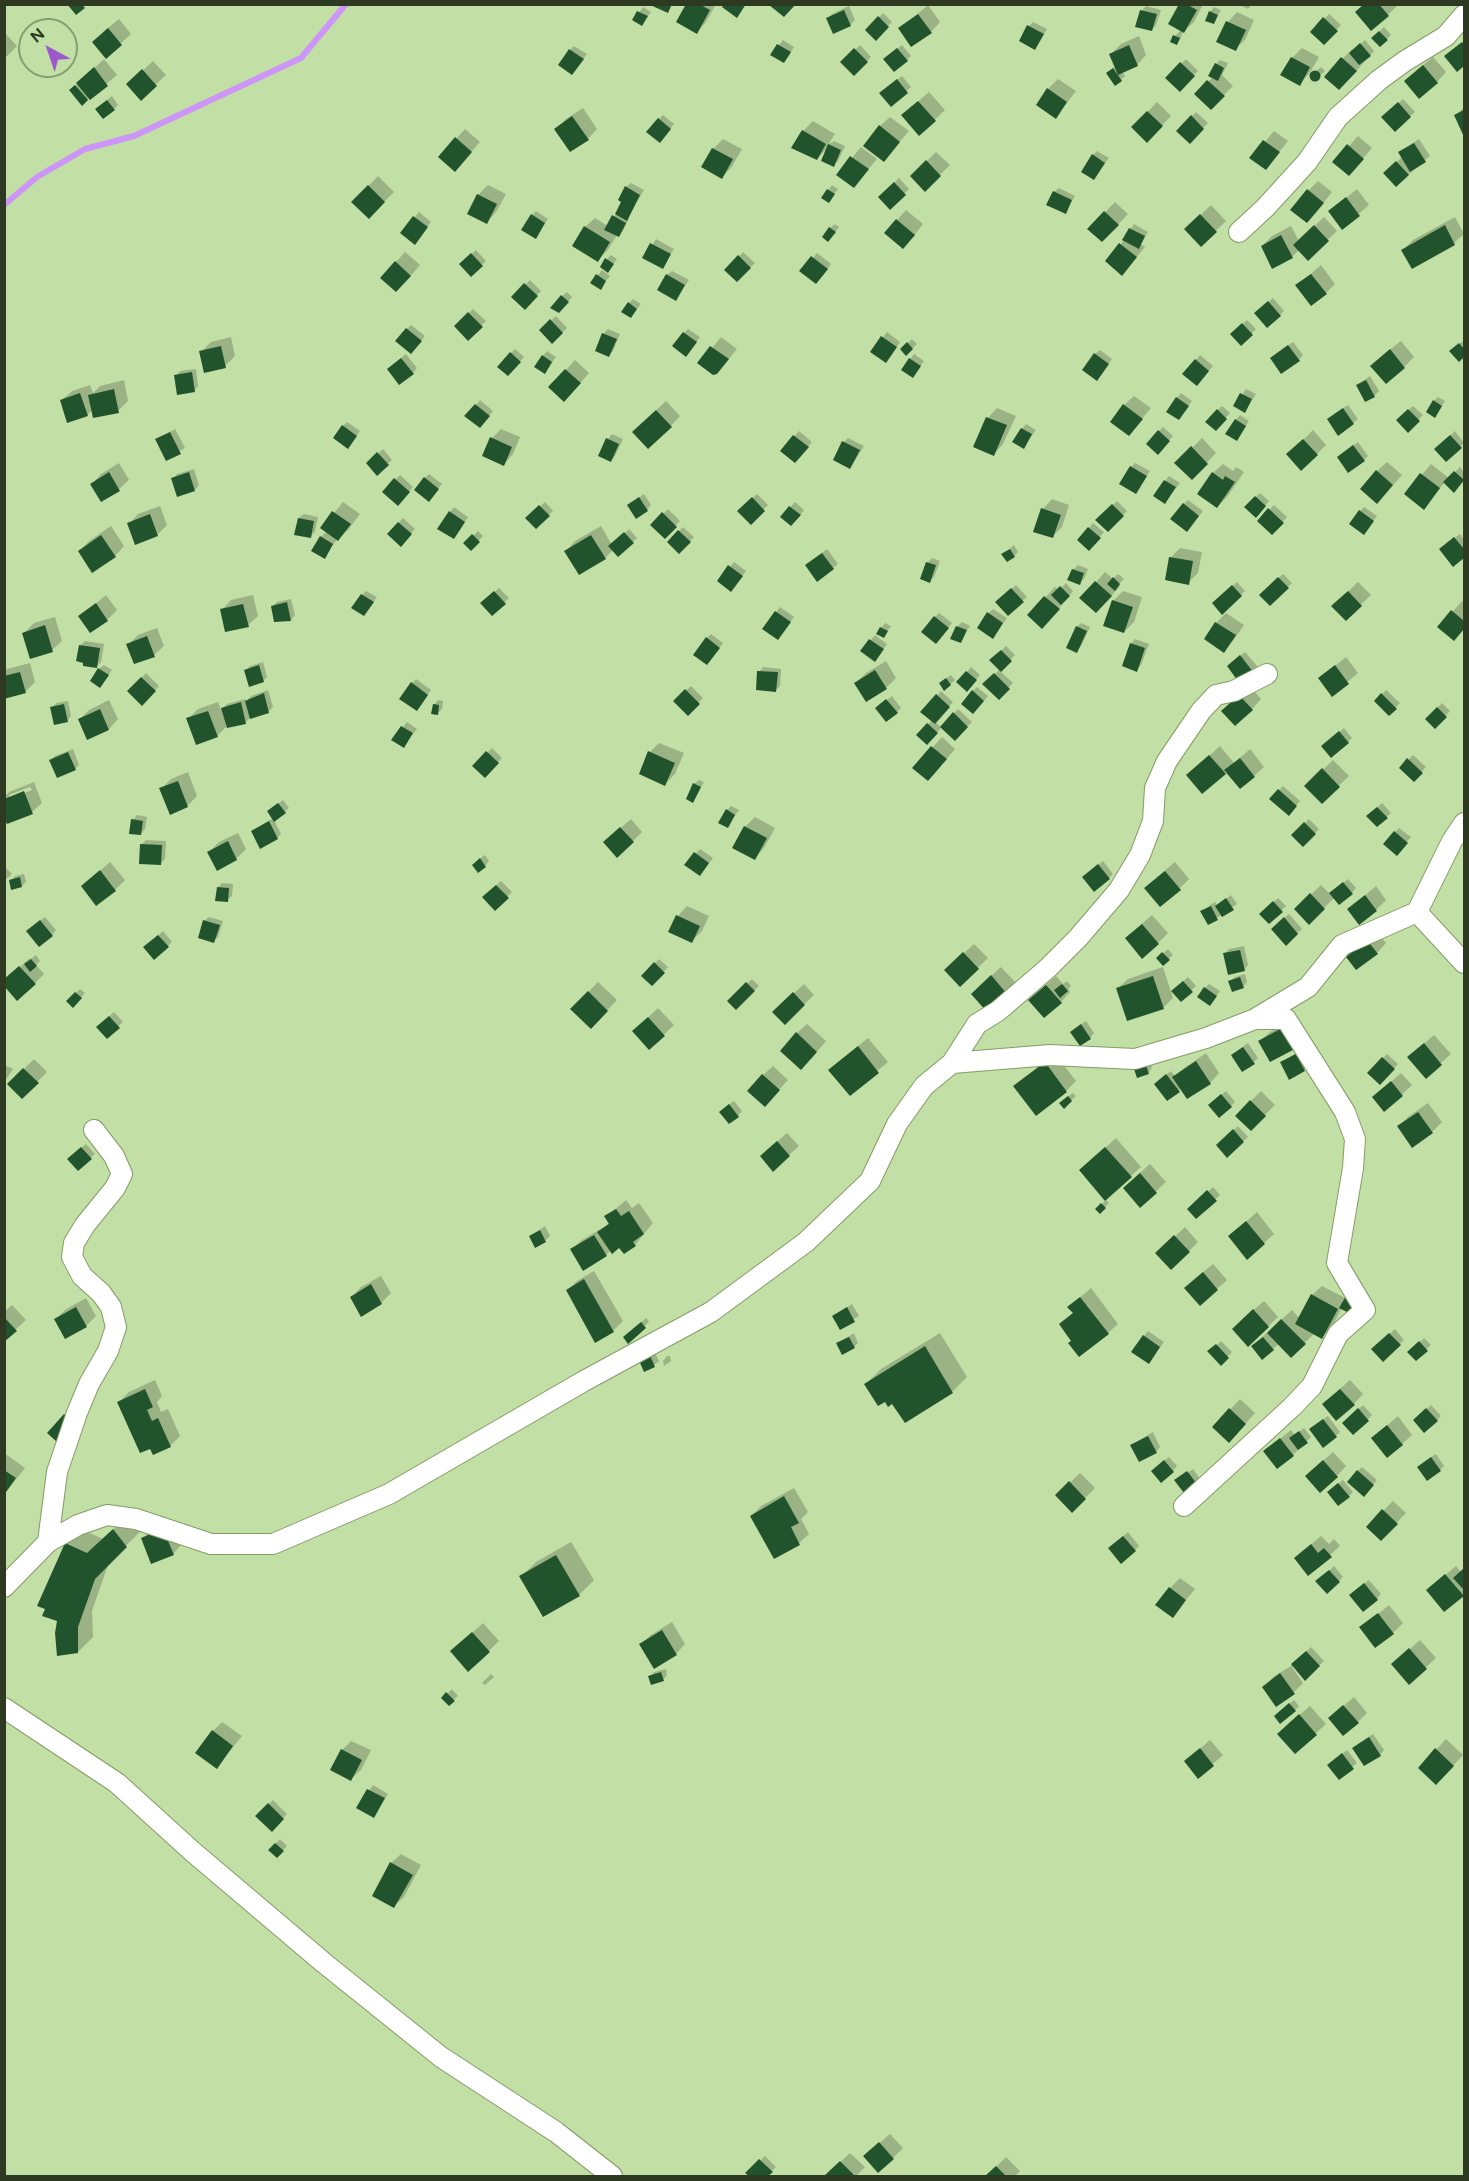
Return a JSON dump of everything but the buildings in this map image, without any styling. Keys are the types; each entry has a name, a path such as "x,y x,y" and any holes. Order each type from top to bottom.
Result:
{"street":[{"path":"1239,232 1265,208 1307,162 1338,117 1379,80 1446,36 1464,15"},
{"path":"4,1587 48,1542 78,1525 107,1515 136,1519 211,1544 273,1544 389,1494 584,1381 711,1312 806,1242 870,1180 897,1124 924,1086 952,1063 977,1024 998,1011 1048,968 1078,938 1119,890 1140,855 1152,821 1155,788 1167,761 1201,711 1216,695 1234,691 1267,674"},
{"path":"952,1063 1050,1054 1135,1059 1206,1038 1255,1019 1308,987 1342,945 1417,912 1452,841 1464,823"},
{"path":"1417,912 1464,963"},
{"path":"1184,1506 1312,1386 1338,1334 1365,1310 1337,1263 1353,1168 1355,1139 1346,1112 1286,1019 1255,1019"},
{"path":"48,1542 57,1472 81,1403 108,1351 116,1327 111,1307 101,1293 82,1276 72,1257 74,1243 84,1225 115,1188 122,1174 114,1156 94,1130"},
{"path":"4,1708 117,1783 193,1852 324,1963 441,2057 556,2132 612,2176"}],"waterway":[{"path":"4,205 37,177 85,149 134,136 301,58 346,4"}]}
